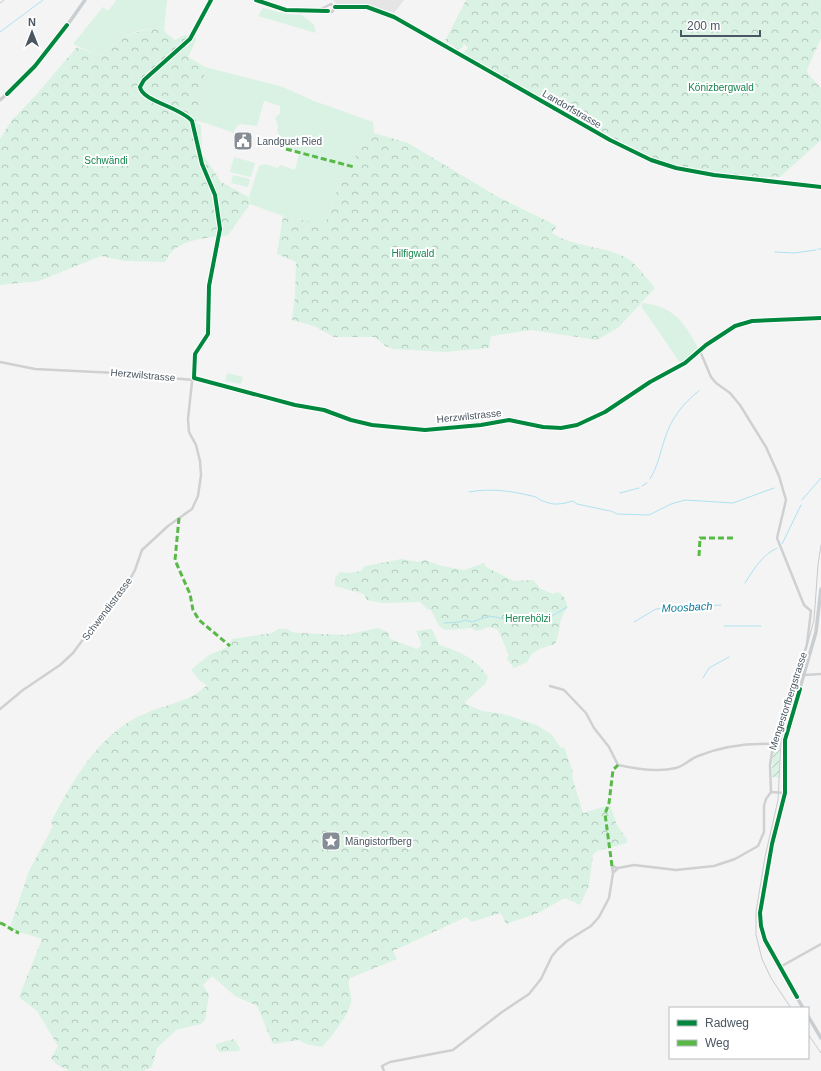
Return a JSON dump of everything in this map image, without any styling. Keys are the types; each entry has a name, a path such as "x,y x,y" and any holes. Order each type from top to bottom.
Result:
{"main road":[{"path":"0,100 35,66 85,0"},
{"path":"802,1007 763,935 760,913 772,844 785,793 784,743 817,628 821,589"},
{"path":"809,1018 821,1037"}],"street":[{"name":"Schwendistrasse","path":"0,709 22,690 59,667 70,657 103,613 125,588 135,570 142,550 168,526 188,512 195,505 200,491 201,475 198,450 189,432 188,424 194,379 195,354 206,339 208,331 209,286 220,231 218,211 215,195 202,164 192,121 176,108 146,96 140,87 144,80 190,39 211,0"},
{"path":"256,0 272,7 301,12 320,10 328,11 327,6"},
{"path":"320,10 331,2 335,7"},
{"name":"Landorfstrasse","path":"328,11 333,12 335,7 367,7 394,17 610,140 656,162 676,168 714,175 821,187"},
{"name":"Herzwilstrasse","path":"0,362 35,368 194,379 295,405 324,410 351,420 372,425 425,430 481,425 509,420 543,427 561,428 577,425 605,412 650,382 685,363 706,344 743,323 821,318"},
{"name":"Mengestorfbergstrasse","path":"618,868 634,865 676,870 707,867 724,864 745,855 756,848 763,839 763,811 766,799 771,792 770,765 774,744 787,711 807,644 811,611 804,605 777,538 786,500 779,476 766,447 740,405 730,393 716,383 712,378 700,351"},
{"path":"804,675 821,674"},
{"path":"550,686 564,690 586,713 594,728 609,747 618,766 655,769 674,768 680,767 696,757 731,746 743,744 774,744"},
{"path":"771,792 785,793"},
{"path":"384,1071 382,1066 390,1062 454,1050 498,1015 529,994 541,979 558,949 567,941 591,926 599,917 609,898 613,874 612,866 618,868 613,874"},
{"path":"780,967 821,944"}],"shaded area":[{"path":"333,0 404,0 394,13 366,4 337,4"}],"green space":[{"path":"115,0 167,0 164,29 145,29 137,31 114,44 100,56 73,44 103,7 108,11 116,1"},
{"name":"Könizbergwald","path":"466,0 821,0 821,38 807,70 808,74 821,88 821,140 780,177 773,176 753,178 712,172 672,164 646,156 463,53 468,48 467,46 463,44 463,47 459,50 445,41"},
{"path":"263,8 286,14 302,15 314,25 316,33 258,16"},
{"name":"Schwändi","path":"155,28 164,29 166,33 175,40 185,35 197,38 188,57 205,67 204,82 196,120 197,124 201,125 202,153 221,182 249,197 250,204 228,235 200,239 183,244 170,254 165,262 125,261 101,256 39,281 0,285 0,139 11,121 36,95 77,47 100,56 119,40 137,32"},
{"path":"205,67 283,87 314,101 373,122 374,133 357,154 344,176 333,200 325,226 283,216 250,204 250,194 259,166 265,164 278,168 280,165 295,170 299,154 290,149 277,132 278,125 275,118 280,113 280,106 264,101 257,126 240,124 236,127 234,133 196,120 204,82"},
{"name":"Hilfigwald","path":"374,133 408,143 498,197 557,226 552,233 560,238 616,253 629,259 637,266 655,288 619,327 597,340 531,330 491,336 489,348 446,352 393,349 385,346 375,337 334,337 314,326 292,320 295,296 296,262 277,254 283,216 325,225 338,187 357,154"},
{"path":"234,157 255,163 251,177 230,172"},
{"path":"233,175 250,179 248,187 231,183"},
{"path":"643,303 659,306 677,317 687,329 698,350 681,364 641,306"},
{"path":"227,373 243,377 241,384 225,381"},
{"name":"Herrehölzi","path":"402,559 418,562 425,560 442,566 464,570 484,563 486,567 514,581 533,580 541,589 553,594 558,592 565,598 567,608 562,617 555,644 539,649 531,655 527,662 514,668 507,659 509,655 498,630 494,628 488,627 476,631 472,628 445,630 439,626 431,610 427,609 420,602 383,603 367,600 364,594 335,586 335,578 340,572 350,573 361,571 365,566"},
{"path":"378,628 388,632 390,639 417,649 422,645 416,631 432,629 439,645 462,654 478,665 488,676 486,683 465,702 466,704 482,711 503,714 537,725 552,735 561,748 564,747 573,772 572,776 583,813 610,805 617,825 627,839 627,843 597,851 593,854 589,886 580,905 565,898 538,913 506,924 501,913 472,922 466,917 393,951 397,959 350,978 350,1007 339,1026 322,1047 306,1044 299,1040 273,1044 257,1006 235,996 212,976 203,985 209,995 205,1020 201,1024 176,1030 157,1048 152,1067 143,1071 69,1071 56,1064 51,1058 58,1046 37,1011 19,997 42,939 16,931 10,927 29,871 53,826 51,822 79,773 103,743 117,730 132,720 149,712 180,702 194,695 207,685 200,681 191,670 209,655 228,647 232,639 272,633 278,629 287,629 292,632 300,633 346,635"},
{"path":"785,719 780,746 779,778 772,777 773,751"},
{"path":"234,1039 240,1048 239,1051 220,1052 216,1048 216,1044"}],"waterway":[{"path":"0,32 43,0"},
{"path":"775,252 794,253 816,250"},
{"path":"650,479 674,418 683,406 699,391"},
{"name":"Moosbach","path":"802,500 821,478"},
{"path":"642,486 647,483"},
{"path":"620,493 639,488"},
{"path":"611,511 617,514 649,515 671,504 685,500 733,503 774,488"},
{"path":"469,492 485,490 509,491 533,496 551,504 562,504 573,501 577,504 610,511"},
{"name":"Moosbach","path":"782,544 801,505"},
{"name":"Moosbach","path":"745,583 763,558 777,548"},
{"name":"Moosbach","path":"634,622 656,609 721,605"},
{"name":"Moosbach","path":"444,623 460,622 465,620 472,622 489,616 523,623 538,617 552,616 567,607"},
{"path":"724,626 761,626"},
{"path":"703,678 709,668 729,657"}],"railway":[{"path":"0,3 4,0"},
{"path":"790,1007 771,978 762,959 756,935 756,912 765,857 778,800 781,740 814,620 821,545"},
{"path":"809,1035 821,1053"}],"marked path":[{"path":"286,149 354,167"},
{"path":"179,518 175,560 190,594 193,610 199,620 230,646"},
{"path":"699,556 700,538 735,538"},
{"path":"612,866 605,814 609,803 613,770 618,765"},
{"path":"0,923 19,933"}],"cycle path":[{"path":"211,0 190,39 144,80 140,87 142,92 147,96 179,112 192,121 202,164 215,195 220,229 209,286 208,334 195,354 194,378 295,405 324,410 351,420 372,425 425,430 481,425 509,420 543,427 561,428 577,425 605,412 650,382 685,363 706,345 735,326 752,321 821,318"},
{"path":"256,0 286,10 328,11"},
{"path":"335,7 367,7 394,17 610,140 651,160 676,168 714,175 821,187"},
{"path":"7,94 35,66 67,25"},
{"path":"797,997 765,940 761,926 760,913 772,844 785,793 785,740 800,689"}],"place":[{"name":"Landguet Ried","path":"243,141"},
{"name":"Mängistorfberg","path":"331,841"}]}
